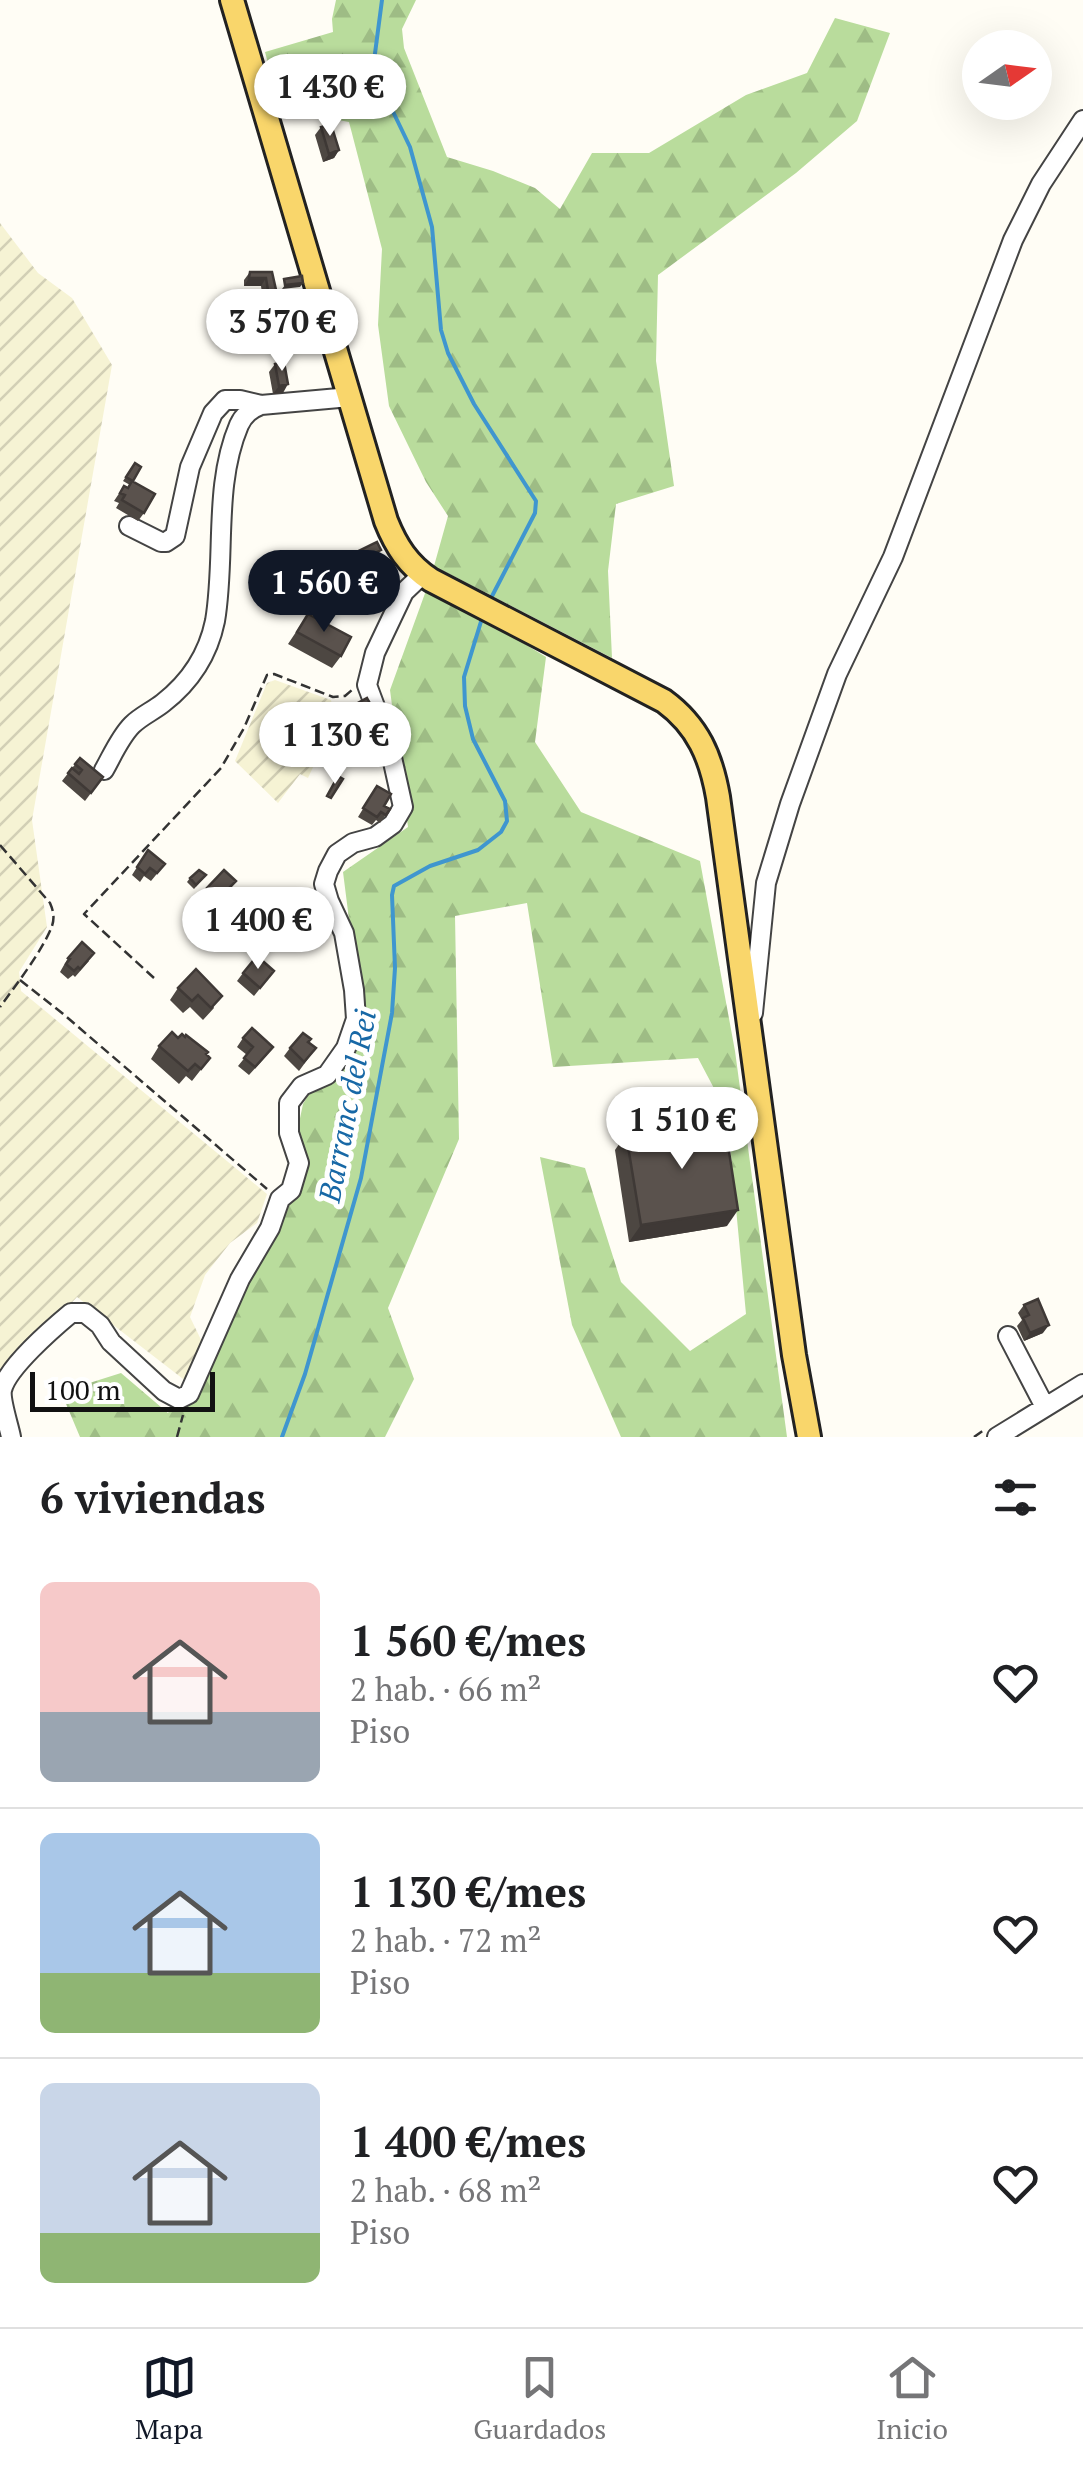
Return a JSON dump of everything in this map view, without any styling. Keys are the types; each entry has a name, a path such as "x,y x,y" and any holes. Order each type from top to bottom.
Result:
{"main road":[{"path":"232,0 390,530 407,560 427,577 664,701 684,718 703,744 712,766 794,1355 809,1437"},
{"path":"794,1355 799,1437"}],"street":[{"path":"750,1028 766,884 837,674 893,557 1013,240 1041,184 1083,120"},
{"path":"104,770 127,730 175,693 203,659 214,628 224,494 239,424 249,410 261,405 350,397"},
{"path":"128,526 161,542 175,536 190,467 213,413 224,400 261,405"},
{"path":"11,1437 1,1395 4,1384 34,1345 71,1313 85,1314 100,1326 111,1342 164,1391 180,1399 189,1394 240,1279 270,1228 280,1199 291,1190 299,1163 289,1133 289,1103 302,1086 327,1074 346,1048 356,1018 344,933 324,884 337,854 375,837 393,824 403,807 389,744 367,685 375,653 404,592 427,577"},
{"path":"1008,1336 1045,1407"},
{"path":"998,1437 1083,1384"}],"path":[{"path":"154,978 84,914 221,768 244,728 266,676 274,674 332,697 345,696 354,688 367,685"},
{"path":"0,845 50,902 54,912 53,924 0,1007"},
{"path":"20,980 280,1199"},
{"path":"177,1437 189,1394"}],"shaded area":[{"path":"0,223 38,273 72,298 112,365 32,820 47,927 19,972 21,991 267,1194 257,1223 230,1243 205,1275 190,1317 205,1348 187,1382 77,1297 0,1377"},
{"path":"275,680 331,700 335,720 308,778 300,774 278,803 235,761 267,683"}],"green space":[{"path":"336,0 416,0 402,29 404,48 447,157 535,188 560,209 592,153 649,153 746,95 807,73 835,18 890,33 857,121 796,173 658,275 656,361 674,486 616,504 608,571 612,658 434,566 448,516 426,482 389,406 378,325 382,249 349,122 280,109 265,52 333,32"},
{"path":"428,585 546,657 535,742 581,812 700,861 735,1051 787,1437 621,1437 572,1325 540,1157 585,1168 621,1282 690,1351 746,1314 727,1113 698,1058 553,1067 527,903 455,916 459,1139 388,1308 414,1379 385,1437 80,1437 61,1392 121,1373 168,1413 274,1242 303,1104 360,1006 343,872 408,827 390,690"}],"building":[{"path":"331,124 339,150 329,154 321,127"},
{"path":"250,272 272,272 283,321 273,322 266,278 249,278"},
{"path":"302,276 303,283 285,285 284,279"},
{"path":"284,362 288,384 279,386 275,364"},
{"path":"135,463 141,467 133,481 126,477"},
{"path":"132,481 155,494 144,513 122,500 125,495 120,493"},
{"path":"377,542 381,550 336,572 332,564"},
{"path":"308,614 351,637 341,656 297,632"},
{"path":"367,698 376,714 373,718 369,713 364,717 356,704"},
{"path":"80,758 103,777 91,793 68,773 72,768 79,774 82,770 75,764"},
{"path":"338,776 343,779 331,798 327,796"},
{"path":"377,786 391,794 384,806 390,809 386,815 381,812 377,817 363,808"},
{"path":"148,850 165,864 157,873 150,868 145,874 137,867"},
{"path":"199,870 206,875 196,885 190,878"},
{"path":"224,870 236,881 230,887 235,893 225,904 207,888"},
{"path":"82,942 94,953 74,971 66,964"},
{"path":"257,956 274,971 260,988 243,973"},
{"path":"196,969 222,996 211,1008 198,995 192,1001 178,988"},
{"path":"252,1028 273,1047 255,1067 244,1058 253,1047 243,1038"},
{"path":"172,1032 178,1038 186,1035 208,1052 210,1058 201,1069 195,1064 188,1071 159,1046"},
{"path":"303,1033 316,1048 304,1062 290,1048"},
{"path":"724,1119 738,1210 641,1225 626,1134"},
{"path":"1038,1299 1049,1325 1030,1333 1023,1318 1029,1315 1024,1305"}],"waterway":[{"name":"Barranc del Rei","path":"382,0 374,61 410,147 432,227 441,330 448,353 474,404 536,501 535,513 489,602"},
{"name":"Barranc del Rei","path":"282,1437 305,1374 361,1178 392,1013 394,886 430,866 478,850 501,832 507,821 505,801 473,739 465,706 464,677 483,615"}]}
